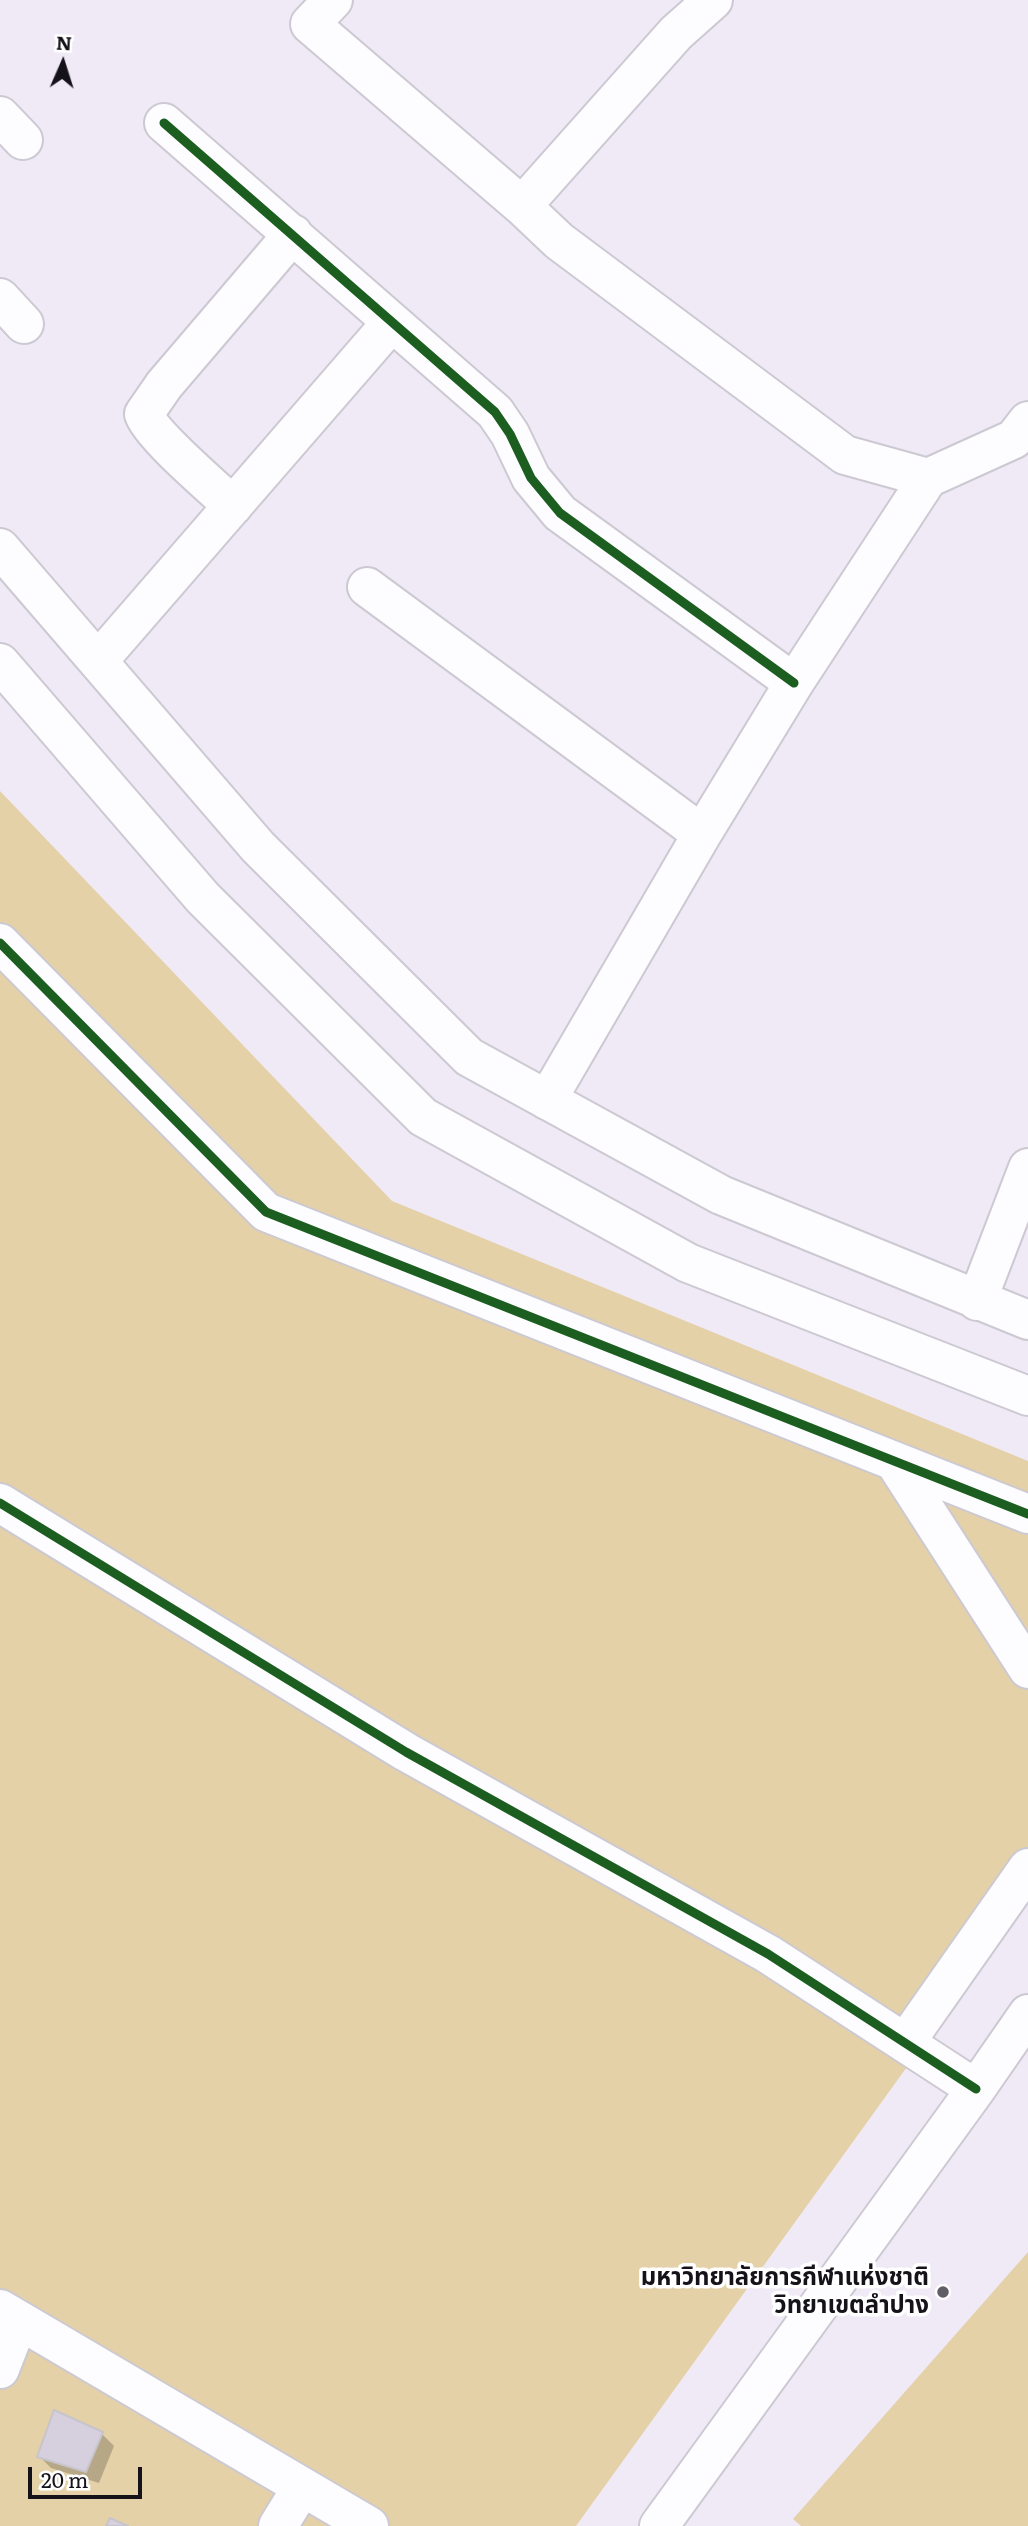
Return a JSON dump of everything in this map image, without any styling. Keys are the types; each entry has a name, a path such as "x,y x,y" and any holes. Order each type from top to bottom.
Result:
{"street":[{"path":"332,0 310,24 559,241 845,455 928,478"},
{"path":"522,206 676,33 713,0"},
{"path":"164,123 495,412 510,434 531,478 560,513 794,683"},
{"path":"233,506 158,435 146,421 144,414 164,385 216,322 293,234"},
{"path":"98,662 392,322"},
{"path":"547,1100 702,834 794,683 928,478 1014,439 1028,421"},
{"path":"0,548 258,847 469,1057 721,1195 1028,1320"},
{"path":"367,587 702,834"},
{"path":"0,663 203,898 423,1118 688,1263 1028,1396"},
{"path":"0,943 266,1212 1028,1514"},
{"path":"977,1301 1028,1168"},
{"path":"894,1461 1028,1670"},
{"path":"0,1503 406,1752 768,1954 976,2090"},
{"path":"905,2043 1028,1868"},
{"path":"659,2526 976,2090 1028,2014"},
{"path":"0,2369 9,2314 369,2526"},
{"path":"278,2526 302,2487"}],"shaded area":[{"path":"0,791 392,1201 1028,1461 1028,1899 576,2526 0,2526"},
{"path":"1028,2252 1028,2526 801,2526 793,2519"}],"building":[{"path":"54,2410 103,2432 86,2472 37,2457"},
{"path":"110,2518 128,2526 106,2526"}],"cycle path":[{"path":"164,123 495,412 510,434 531,478 560,513 794,683"},
{"path":"0,943 266,1212 1028,1514"},
{"path":"0,1503 406,1752 768,1954 976,2089"}],"place":[{"name":"มหาวิทยาลัยการกีฬาแห่งชาติ วิทยาเขตลำปาง","path":"943,2292"}]}
